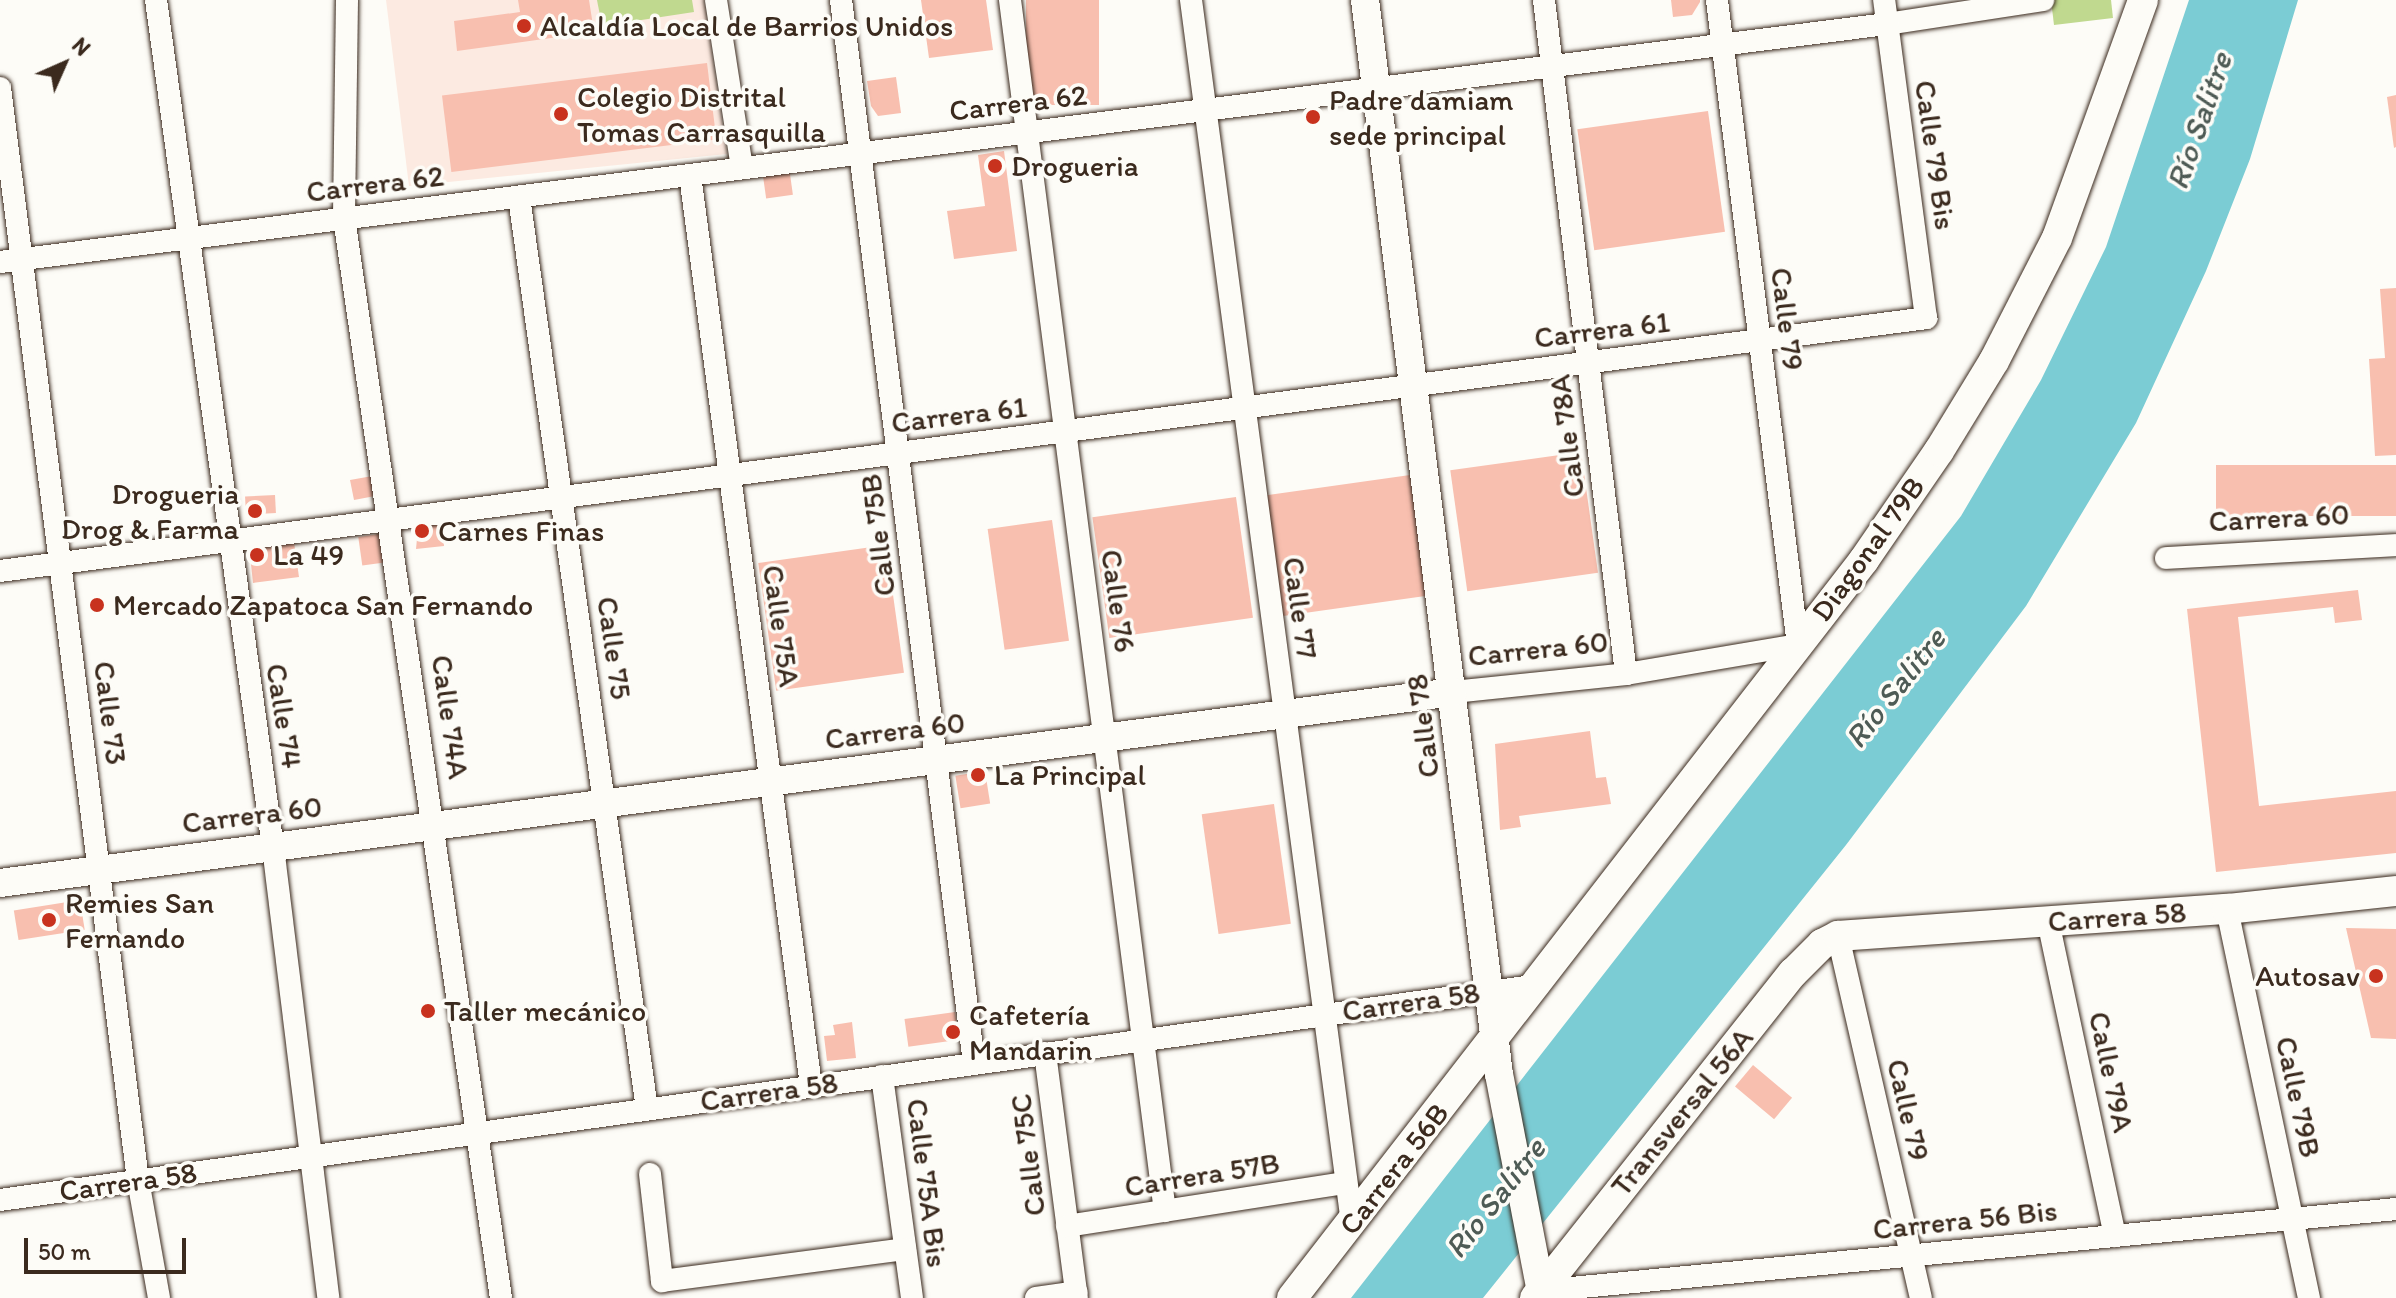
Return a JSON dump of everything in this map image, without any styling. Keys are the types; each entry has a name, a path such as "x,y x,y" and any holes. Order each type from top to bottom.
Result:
{"main road":[{"name":"Diagonal 79B","path":"1495,1040 1864,560 1994,361 2057,238 2143,0"},
{"name":"Carrera 58","path":"1838,936 2227,909 2396,891"},
{"name":"Transversal 56A","path":"1539,1296 1793,973 1822,944 1838,936"},
{"name":"Carrera 56B","path":"1292,1298 1495,1040"}],"street":[{"name":"Calle 74","path":"156,0 227,541 273,847 328,1298"},
{"name":"Calle 74A","path":"347,0 344,218 436,826 501,1298"},
{"path":"716,0 742,168"},
{"name":"Calle 75B","path":"841,0 863,153 974,1063"},
{"name":"Calle 76","path":"1010,0 1165,1211"},
{"name":"Calle 77","path":"1191,0 1242,408 1285,714 1321,1015 1352,1223"},
{"name":"Calle 78","path":"1365,0 1499,1074 1539,1296"},
{"name":"Calle 78A","path":"1544,0 1626,674"},
{"name":"Calle 79","path":"1717,0 1798,645"},
{"name":"Calle 79 Bis","path":"1884,0 1926,318"},
{"name":"Carrera 62","path":"0,262 2043,2"},
{"name":"Calle 73","path":"0,88 25,259 138,1180 159,1298"},
{"name":"Calle 75A","path":"690,175 811,1086"},
{"name":"Calle 75","path":"519,197 647,1109"},
{"name":"Carrera 61","path":"0,571 1926,318"},
{"name":"Carrera 60","path":"2166,558 2396,545"},
{"name":"Carrera 60","path":"0,883 1453,692 1626,674 1798,645"},
{"name":"Calle 79B","path":"2227,909 2309,1298"},
{"name":"Calle 79A","path":"2048,921 2115,1236"},
{"name":"Calle 79","path":"1838,936 1921,1298"},
{"name":"Carrera 58","path":"0,1200 1539,985"},
{"name":"Calle 75C","path":"1045,1053 1077,1295"},
{"name":"Calle 75A Bis","path":"882,1076 912,1298"},
{"path":"650,1174 662,1281 905,1249"},
{"name":"Carrera 57B","path":"1067,1226 1346,1183"},
{"name":"Carrera 56 Bis","path":"1539,1296 2396,1209"},
{"path":"1036,1298 1077,1295"}],"shaded area":[{"name":"Colegio Distrital Tomas Carrasquilla","path":"386,0 704,0 727,154 409,186"}],"green space":[{"path":"597,0 692,0 694,12 602,26"},
{"path":"2051,0 2111,0 2113,18 2054,25"}],"water":[{"name":"Río Salitre","path":"2189,0 2298,0 2250,159 2206,271 2136,423 2026,606 1846,845 1483,1298 1351,1298 1961,516 2041,380 2106,247"}],"building":[{"name":"Alcaldía Local de Barrios Unidos","path":"518,0 589,0 594,32 457,51 454,21 520,12"},
{"path":"921,0 986,0 993,50 929,58"},
{"path":"1026,0 1099,0 1099,105 1026,105"},
{"path":"1671,0 1700,2 1692,15 1673,17"},
{"path":"707,63 716,139 451,172 442,96"},
{"path":"896,77 901,113 878,116 871,106 867,81"},
{"path":"2396,95 2396,147 2394,148 2387,97"},
{"path":"1708,111 1725,232 1594,250 1577,129"},
{"path":"1004,151 1017,251 954,259 947,211 985,206 978,155"},
{"path":"789,167 793,195 766,198 762,171"},
{"path":"2396,288 2396,455 2375,456 2369,359 2385,358 2380,289"},
{"path":"1581,452 1598,573 1467,591 1450,470"},
{"path":"2216,465 2396,465 2396,516 2216,516"},
{"path":"378,475 375,496 354,500 350,480"},
{"path":"1410,475 1427,596 1283,616 1266,495"},
{"path":"275,495 276,513 246,515 245,497"},
{"path":"1236,497 1253,618 1109,638 1092,517"},
{"path":"1052,520 1069,641 1005,650 988,529"},
{"path":"442,523 444,546 416,549 418,528"},
{"path":"386,533 390,562 362,566 358,537"},
{"path":"294,542 299,577 253,583 250,555 257,547"},
{"path":"886,545 904,673 776,691 758,563"},
{"path":"2358,590 2362,620 2335,623 2333,607 2238,617 2259,806 2396,791 2396,853 2216,872 2187,609"},
{"path":"1590,731 1596,778 1606,777 1611,804 1519,816 1521,827 1500,830 1495,744"},
{"path":"985,771 990,804 961,808 955,776"},
{"path":"1274,804 1291,924 1219,934 1202,814"},
{"name":"Remies San Fernando","path":"80,900 85,930 19,940 14,910"},
{"name":"Autosav","path":"2346,928 2396,929 2396,1039 2371,1038"},
{"path":"955,1012 959,1040 908,1047 904,1019"},
{"path":"852,1022 856,1058 827,1061 824,1036 835,1035 833,1025"},
{"path":"1753,1065 1792,1098 1774,1119 1735,1086"}],"place":[{"name":"Alcaldía Local de Barrios Unidos","path":"524,26"},
{"name":"Colegio Distrital Tomas Carrasquilla","path":"561,114"},
{"name":"Padre damiam sede principal","path":"1313,117"},
{"name":"Drogueria","path":"995,166"},
{"name":"Drogueria Drog & Farma","path":"255,511"},
{"name":"Carnes Finas","path":"422,531"},
{"name":"La 49","path":"257,555"},
{"name":"Mercado Zapatoca San Fernando","path":"97,605"},
{"name":"La Principal","path":"978,775"},
{"name":"Remies San Fernando","path":"49,920"},
{"name":"Autosav","path":"2376,976"},
{"name":"Taller mecánico","path":"428,1011"},
{"name":"Cafetería Mandarin","path":"953,1032"}]}
